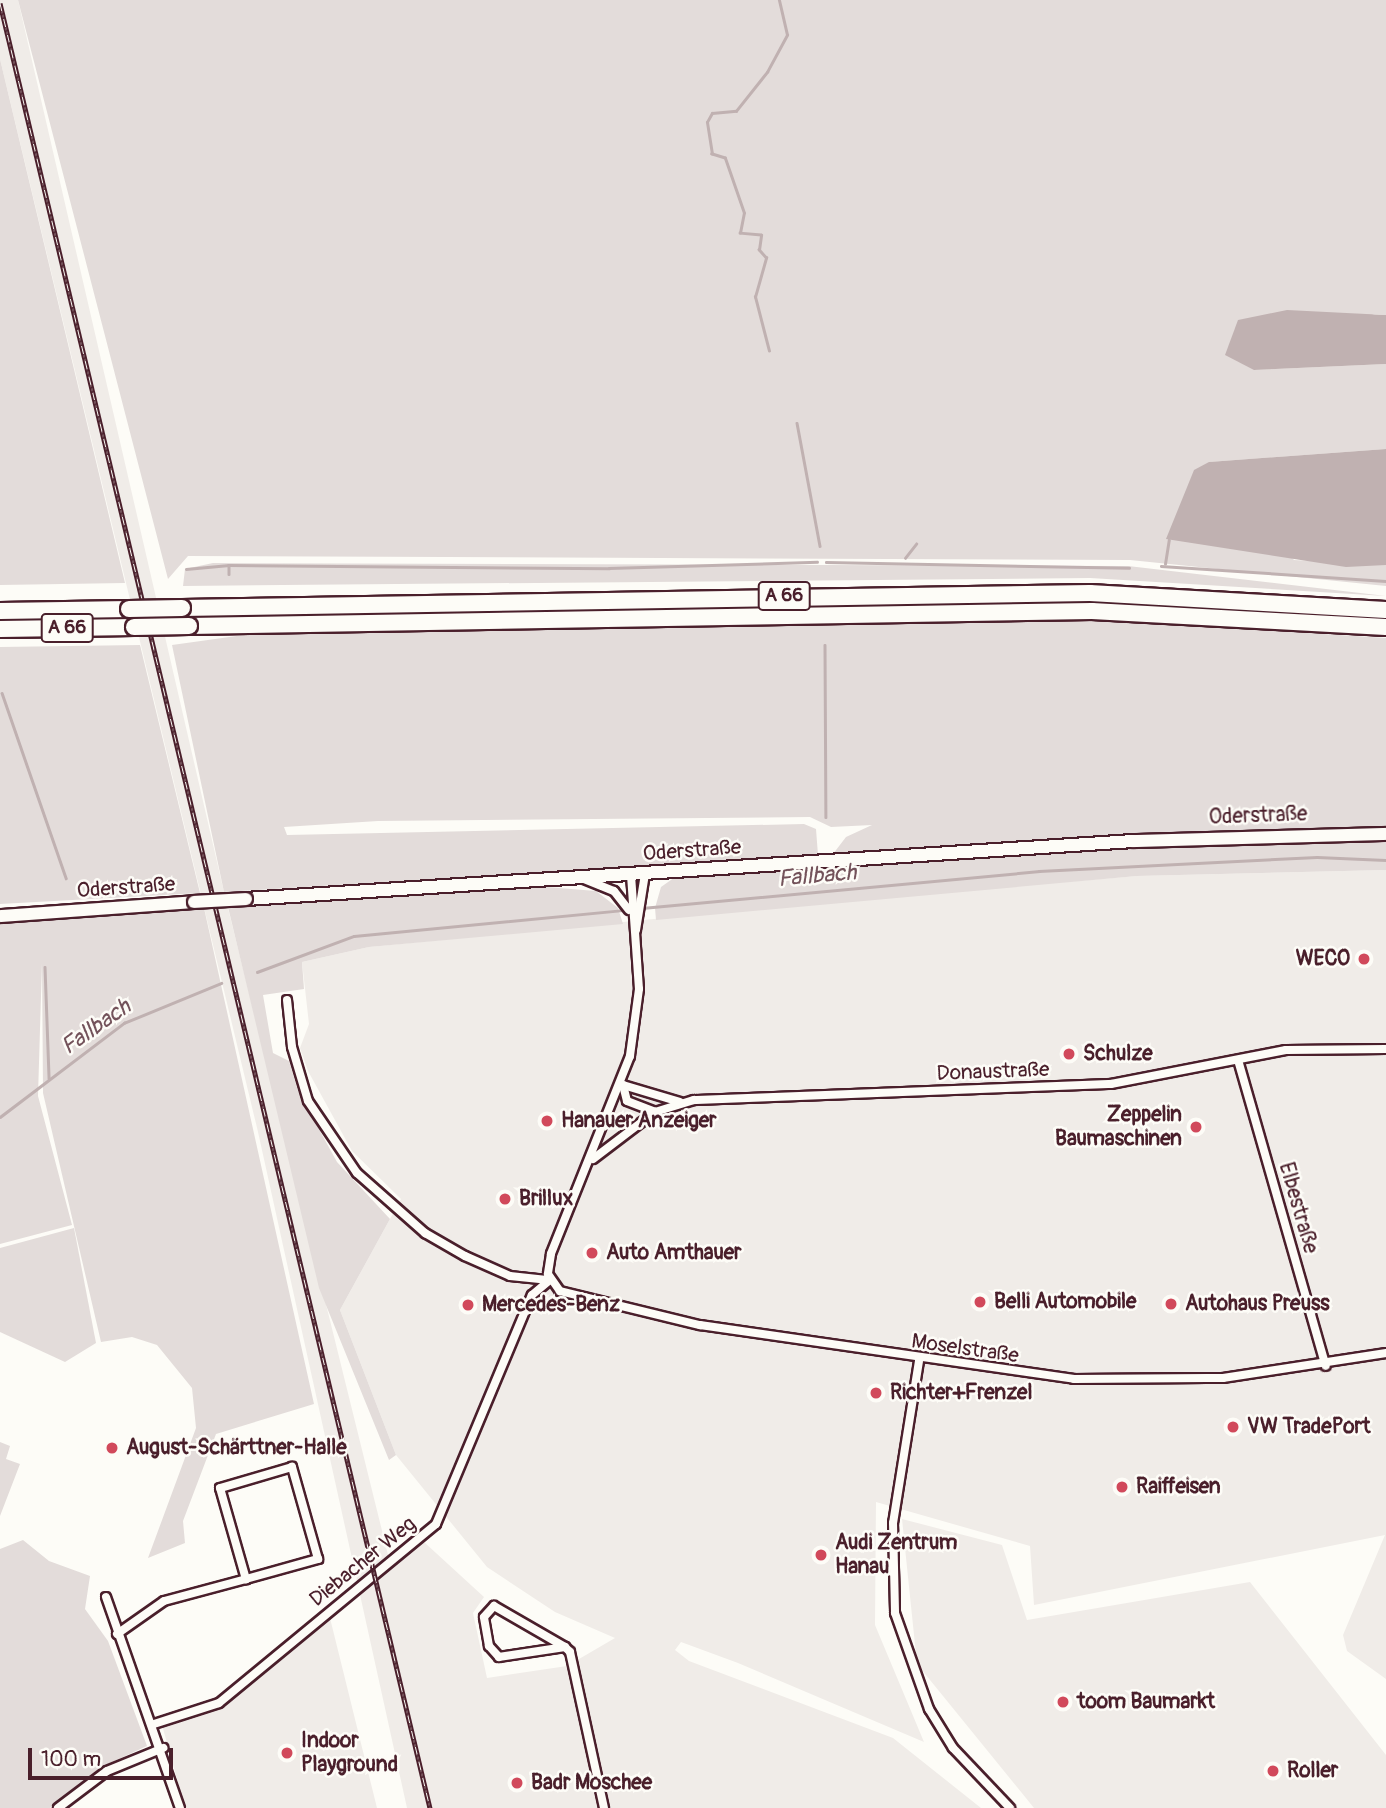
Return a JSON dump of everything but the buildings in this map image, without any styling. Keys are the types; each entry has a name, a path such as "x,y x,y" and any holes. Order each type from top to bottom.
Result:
{"highway":[{"name":"A 66","path":"0,611 1090,593 1386,610"},
{"name":"A 66","path":"0,629 1092,611 1386,627"}],"street":[{"name":"Oderstraße","path":"0,916 1250,835 1386,834"},
{"path":"635,933 641,913 645,874"},
{"path":"550,1280 551,1255 623,1085 638,1006 635,933 627,900 631,875"},
{"path":"577,877 627,900"},
{"name":"Moselstraße","path":"287,1000 308,1101 357,1173 425,1233 465,1256 519,1278 550,1280 568,1295 641,1314 919,1361 1074,1379 1172,1381 1326,1366 1386,1353"},
{"name":"Donaustraße","path":"589,1163 655,1112 683,1103 1111,1084 1307,1047 1386,1049"},
{"name":"Elbestraße","path":"1238,1060 1326,1366"},
{"path":"623,1085 627,1101 655,1112"},
{"name":"Donaustraße","path":"623,1085 683,1103"},
{"name":"Diebacher Weg","path":"155,1724 219,1703 432,1528 532,1295 550,1280"},
{"path":"919,1361 892,1532 895,1613 929,1709 953,1748 1010,1808"},
{"path":"117,1634 164,1601 246,1579 318,1559 292,1467 220,1488 246,1579"},
{"path":"106,1597 117,1634 155,1724 180,1808"},
{"path":"565,1647 499,1657 489,1646 484,1618 494,1606 565,1647 578,1669 604,1808"},
{"path":"58,1808 107,1771 163,1748"}],"shaded area":[{"path":"0,0 18,0 224,892 391,1567 424,1542 484,1597 473,1613 487,1678 567,1666 615,1638 555,1612 487,1567 396,1455 340,1310 401,1199 352,1151 308,1071 300,1048 309,1024 302,962 369,947 848,900 1137,876 1386,870 1386,1679 1347,1651 1343,1635 1385,1535 1034,1605 1030,1546 876,1502 875,1625 924,1742 738,1663 681,1642 675,1650 689,1661 893,1738 981,1808 407,1808 258,1132 0,59"},
{"path":"18,0 1386,0 1386,315 1374,314 1254,370 1386,364 1386,449 1209,462 1294,560 1386,565 1386,586 1130,560 188,556 168,579"},
{"path":"0,59 125,583 0,585"},
{"path":"1287,310 1386,315 1386,364 1254,370 1225,355 1238,320"},
{"path":"1386,449 1386,565 1346,567 1166,539 1194,470 1209,462"},
{"path":"213,563 1128,566 1386,596 1090,578 183,586 185,569"},
{"path":"1109,620 1386,638 1386,827 1143,833 833,854 846,837 872,825 831,827 810,817 378,821 284,827 287,835 804,824 816,829 818,855 224,892 172,645 251,634"},
{"path":"140,645 200,893 0,904 0,647"},
{"path":"1277,838 1386,838 1386,870 1137,876 656,920 655,908 661,887 678,875"},
{"path":"522,885 596,891 618,908 623,924 369,947 302,962 304,989 263,995 273,1053 289,1061 298,1091 337,1162 390,1219 340,1310 396,1455 389,1460 319,1288 228,907"},
{"path":"204,908 314,1404 216,1434 183,1521 185,1543 148,1558 196,1428 192,1388 157,1345 132,1337 101,1342 43,1093 42,963 38,1096 72,1225 0,1244 0,921"},
{"path":"74,1228 96,1343 65,1362 0,1332 0,1248"},
{"path":"0,1442 10,1446 6,1459 20,1464 0,1516"},
{"path":"902,1519 1002,1545 1027,1620 1250,1582 1386,1755 1386,1808 1034,1808 917,1664"},
{"path":"23,1540 49,1561 90,1576 85,1609 108,1641 147,1746 101,1767 50,1808 0,1808 0,1549"},
{"path":"329,1614 377,1808 185,1808 162,1725 217,1710"}],"waterway":[{"path":"769,351 755,297 766,258 759,250 761,235 740,233 744,213 725,158 712,154 707,122 712,113 736,111 767,72 787,35 779,0"},
{"path":"797,423 820,546"},
{"path":"1165,564 1169,540"},
{"path":"905,558 916,544"},
{"path":"229,565 609,568 817,562"},
{"path":"826,562 1129,568"},
{"path":"186,569 229,565 229,574"},
{"path":"1161,566 1386,581"},
{"path":"825,645 826,817"},
{"path":"2,693 66,878"},
{"name":"Fallbach","path":"642,908 1039,871 1317,857 1386,860"},
{"name":"Fallbach","path":"257,972 354,936 625,910"},
{"path":"45,967 49,1078"},
{"name":"Fallbach","path":"0,1117 124,1023 221,983"}],"railway":[{"path":"0,3 430,1808"}],"place":[{"name":"WECO","path":"1364,959"},
{"name":"Schulze","path":"1069,1054"},
{"name":"Hanauer Anzeiger","path":"547,1121"},
{"name":"Zeppelin Baumaschinen","path":"1196,1127"},
{"name":"Brillux","path":"505,1199"},
{"name":"Auto Amthauer","path":"592,1253"},
{"name":"Belli Automobile","path":"980,1302"},
{"name":"Autohaus Preuss","path":"1171,1304"},
{"name":"Mercedes-Benz","path":"468,1305"},
{"name":"Richter+Frenzel","path":"876,1393"},
{"name":"VW TradePort","path":"1233,1427"},
{"name":"August-Schärttner-Halle","path":"112,1448"},
{"name":"Raiffeisen","path":"1122,1487"},
{"name":"Audi Zentrum Hanau","path":"821,1555"},
{"name":"toom Baumarkt","path":"1063,1702"},
{"name":"Indoor Playground","path":"287,1753"},
{"name":"Roller","path":"1273,1771"},
{"name":"Badr Moschee","path":"517,1783"}]}
